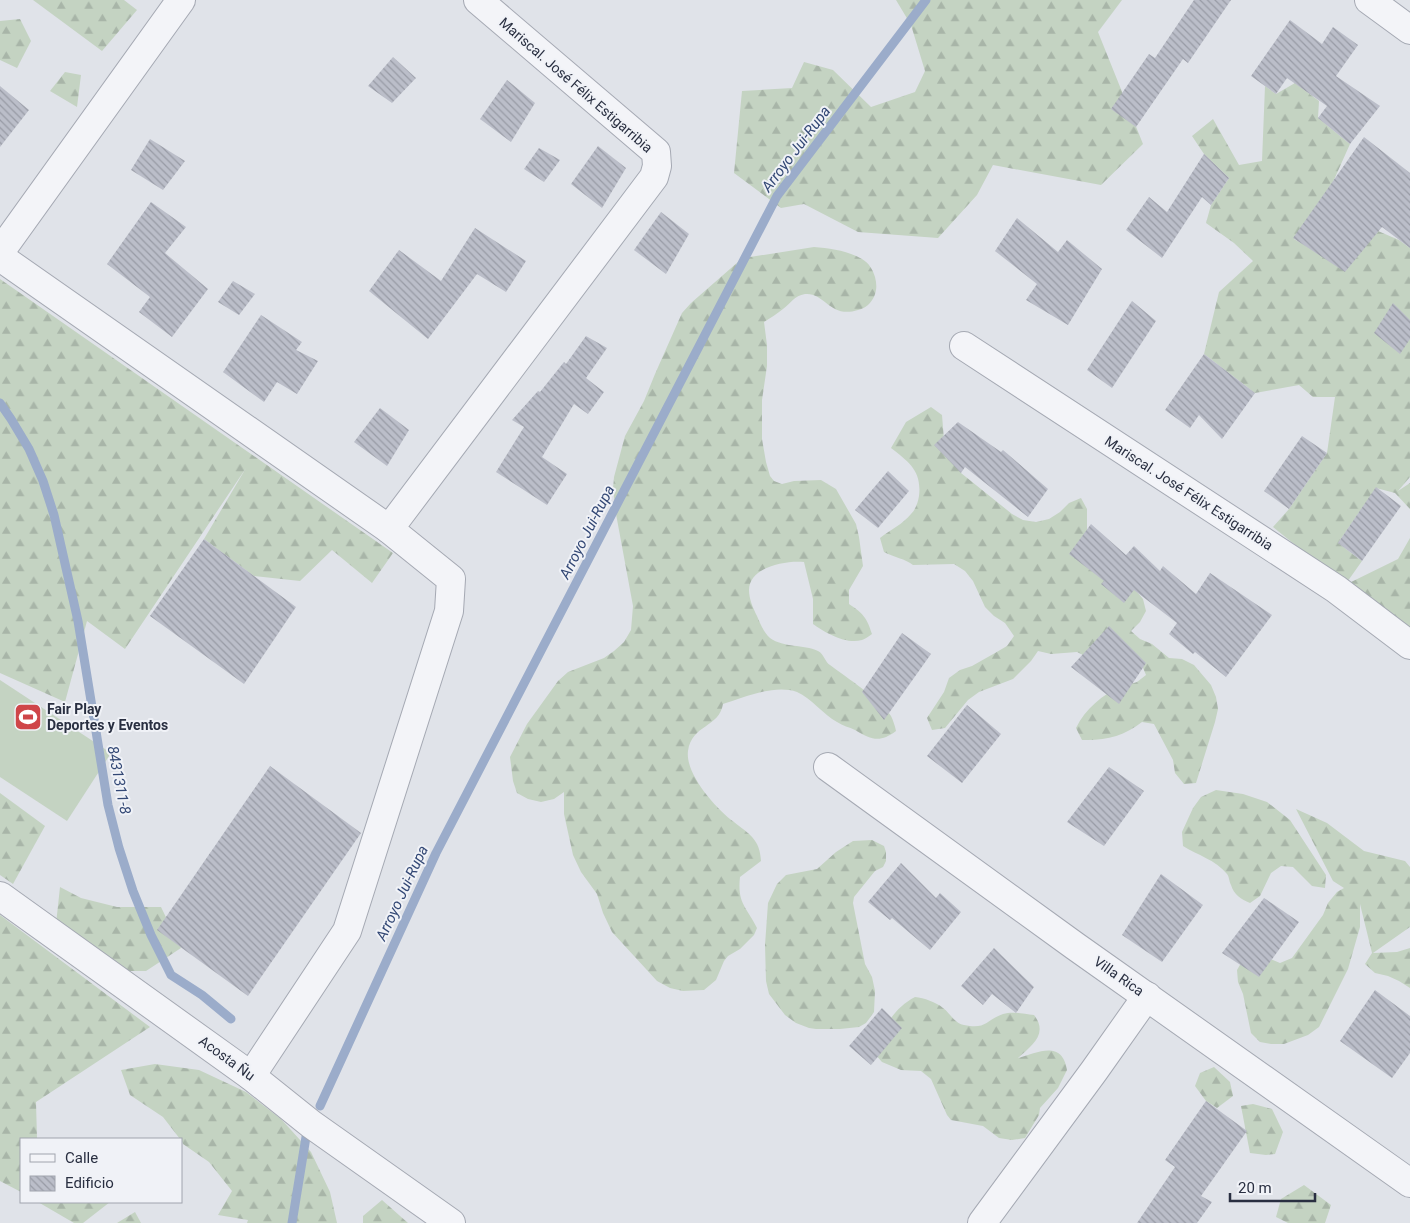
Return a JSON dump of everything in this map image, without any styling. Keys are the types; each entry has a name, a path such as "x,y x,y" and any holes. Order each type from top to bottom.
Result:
{"street":[{"path":"0,252 181,0"},
{"name":"Mariscal. José Félix Estigarribia","path":"389,529 654,177 657,166 656,152 478,0"},
{"path":"1369,0 1410,30"},
{"path":"0,257 389,529 451,579 449,612 347,930 251,1076"},
{"name":"Mariscal. José Félix Estigarribia","path":"964,346 1336,589 1410,645"},
{"name":"Villa Rica","path":"828,767 1410,1183"},
{"name":"Acosta Ñu","path":"0,896 251,1076 311,1124 451,1223"},
{"path":"982,1223 1147,996"}],"green space":[{"path":"33,0 124,0 137,10 102,51"},
{"path":"896,0 1122,0 1098,32 1143,144 1101,185 993,165 977,195 938,238 858,232 804,204 781,208 734,173 742,91 792,88 804,62 833,70 871,107 915,92 925,71 911,25"},
{"path":"20,19 31,41 17,68 0,60 0,21"},
{"path":"65,72 81,75 77,107 50,91"},
{"path":"1295,83 1319,101 1318,118 1350,144 1333,182 1294,239 1313,250 1378,231 1399,240 1410,248 1410,477 1398,491 1410,483 1410,509 1395,493 1376,488 1338,543 1362,561 1345,585 1398,559 1410,538 1410,638 1273,527 1289,509 1327,453 1335,397 1313,397 1299,385 1255,393 1204,354 1219,292 1253,261 1234,243 1206,223 1211,205 1229,178 1204,154 1192,136 1213,119 1239,165 1262,161 1265,86 1276,94"},
{"path":"814,247 845,252 857,256 864,261 874,274 876,292 867,306 849,312 834,308 812,294 801,295 764,322 767,366 762,400 762,439 770,476 774,481 782,484 794,481 821,480 836,489 856,524 863,566 849,590 849,604 864,616 872,634 862,640 849,641 829,634 813,624 813,599 804,562 788,562 762,571 751,582 750,597 761,625 770,638 781,643 820,652 828,664 886,709 892,718 896,731 880,739 871,738 837,722 797,692 769,690 723,704 721,712 716,718 690,742 688,760 696,780 719,809 753,838 758,847 761,861 740,877 739,886 741,899 757,928 754,935 740,949 728,956 716,980 704,990 683,991 670,988 657,981 612,932 597,894 581,872 573,855 564,814 564,792 554,799 541,802 528,799 517,793 513,781 510,757 527,724 558,681 568,672 604,658 624,642 631,630 633,606 616,514 613,489 614,477 625,436 644,401 682,313 738,262 750,257"},
{"path":"0,279 393,553 372,583 332,550 300,581 254,576 204,539 246,468 125,649 87,621 65,702 0,673"},
{"path":"931,407 942,415 944,440 961,473 1012,514 1023,520 1036,522 1049,519 1069,503 1081,498 1087,509 1087,548 1134,588 1143,599 1146,611 1140,622 1131,631 1140,639 1152,644 1169,658 1182,659 1194,665 1211,685 1216,697 1218,709 1215,722 1196,783 1184,784 1175,773 1173,760 1154,724 1142,722 1121,734 1090,740 1082,740 1076,728 1084,715 1101,698 1122,686 1137,682 1146,675 1141,663 1089,658 1077,652 1051,654 1038,651 1013,679 979,692 968,700 945,728 932,730 927,718 944,692 949,678 960,670 972,666 1007,646 1014,636 1005,623 985,607 973,581 965,571 954,564 913,565 884,552 880,538 908,518 915,508 919,496 918,480 913,468 891,448 906,422"},
{"name":"Fair Play Deportes y Eventos","path":"0,680 111,753 67,821 0,777"},
{"path":"1216,790 1243,794 1267,802 1290,820 1326,875 1325,888 1312,886 1293,867 1281,866 1271,873 1260,896 1250,903 1238,896 1223,869 1183,846 1182,832 1193,808 1201,797"},
{"path":"0,793 45,826 13,884 0,875"},
{"path":"1296,809 1327,823 1364,851 1405,861 1410,867 1410,927 1373,953 1397,952 1410,948 1410,988 1388,976 1375,973 1365,964 1372,953 1360,904 1360,927 1348,969 1319,1027 1308,1035 1284,1044 1271,1044 1260,1042 1251,1033 1243,994 1238,982 1237,970 1244,958 1256,953 1280,963 1292,958 1323,915 1328,903 1337,892 1344,888 1333,881"},
{"path":"872,840 884,846 886,861 883,867 875,871 854,897 853,903 865,964 872,977 875,991 874,1012 866,1023 859,1027 840,1029 809,1028 796,1023 785,1015 769,994 766,981 765,945 768,903 777,884 786,875 817,869 836,852 853,841"},
{"path":"60,887 81,898 117,907 161,907 181,948 146,971 127,971 56,924"},
{"path":"0,915 150,1027 36,1102 37,1138 20,1138 20,1191 0,1181"},
{"path":"915,997 937,1004 964,1025 982,1025 997,1016 1007,1013 1034,1015 1040,1028 1039,1034 1033,1044 1018,1058 1041,1051 1054,1051 1060,1054 1067,1070 1058,1088 1040,1108 1039,1115 1025,1138 1012,1140 999,1138 983,1126 951,1120 931,1079 921,1071 901,1070 882,1062 873,1052 894,1014"},
{"path":"155,1064 199,1070 246,1092 281,1119 311,1152 330,1192 337,1223 247,1223 248,1220 218,1215 232,1191 209,1162 183,1144 182,1138 179,1138 163,1117 130,1095 121,1070"},
{"path":"1214,1067 1230,1082 1233,1096 1217,1108 1206,1101 1195,1086 1200,1073"},
{"path":"1253,1104 1272,1109 1283,1132 1275,1154 1250,1153 1241,1106"},
{"path":"1304,1185 1331,1205 1325,1223 1288,1223 1276,1217 1281,1199"},
{"path":"382,1200 408,1223 363,1223 363,1216"},
{"path":"40,1203 109,1203 83,1223 74,1223"},
{"path":"135,1212 141,1223 117,1223"}],"building":[{"path":"1194,0 1231,0 1188,63 1183,59 1136,127 1111,109 1149,54 1155,58"},
{"path":"1290,20 1322,44 1333,27 1358,45 1336,76 1380,106 1350,144 1318,118 1327,106 1287,78 1276,94 1251,76"},
{"path":"393,57 416,78 392,103 368,86"},
{"path":"507,80 535,103 511,142 480,119"},
{"path":"0,86 29,110 0,147"},
{"path":"1364,137 1410,173 1410,248 1382,227 1345,272 1293,238"},
{"path":"150,139 185,161 163,190 131,170"},
{"path":"598,146 626,168 602,208 571,184"},
{"path":"539,148 560,160 544,182 524,169"},
{"path":"1204,154 1229,178 1211,205 1202,197 1162,258 1126,230 1149,197 1167,212"},
{"path":"151,202 186,227 165,253 208,289 172,337 139,312 150,297 107,264"},
{"path":"661,212 689,234 666,274 634,250"},
{"path":"1017,218 1058,252 1067,240 1102,269 1068,325 1026,300 1037,284 995,251"},
{"path":"475,228 526,261 506,292 477,274 428,339 369,291 399,250 441,281"},
{"path":"233,281 255,294 239,315 218,302"},
{"path":"1132,301 1156,321 1112,388 1087,370"},
{"path":"1393,303 1410,320 1410,339 1400,354 1374,333"},
{"path":"261,315 302,342 296,350 318,361 297,394 277,382 264,402 223,372"},
{"path":"586,336 607,348 586,378 604,392 588,414 574,404 542,457 567,474 547,505 496,472 524,427 512,420 538,391 540,392 564,362 566,364"},
{"path":"1204,354 1255,393 1222,439 1199,415 1190,428 1165,410"},
{"path":"380,408 409,430 387,466 354,442"},
{"path":"958,422 1001,452 1003,450 1048,489 1028,517 965,467 961,473 934,445"},
{"path":"1302,436 1327,453 1289,509 1264,491"},
{"path":"888,471 909,491 878,528 855,510"},
{"path":"1376,487 1401,506 1362,561 1338,543"},
{"path":"1091,524 1126,555 1134,546 1160,571 1163,566 1196,594 1210,573 1272,615 1226,677 1195,652 1193,654 1169,634 1177,623 1134,590 1124,603 1101,584 1104,581 1069,554"},
{"path":"204,539 296,607 244,684 150,616"},
{"path":"1109,626 1146,663 1119,704 1071,667"},
{"path":"902,633 931,654 884,720 862,692"},
{"path":"967,705 1001,734 962,783 927,756"},
{"path":"270,766 361,833 248,996 157,930"},
{"path":"1109,767 1144,791 1104,846 1067,822"},
{"path":"901,863 936,898 940,893 961,912 930,950 892,918 890,920 868,902"},
{"path":"1161,874 1203,905 1162,962 1122,935"},
{"path":"1264,898 1299,922 1259,977 1222,953"},
{"path":"994,948 1034,987 1016,1013 992,994 983,1005 961,986"},
{"path":"1375,990 1410,1016 1410,1053 1392,1078 1340,1041"},
{"path":"882,1008 902,1028 871,1065 849,1046"},
{"path":"1206,1101 1247,1131 1201,1196 1212,1202 1197,1223 1137,1223 1175,1167 1165,1160"}],"waterway":[{"name":"Arroyo Jui-Rupa","path":"320,1106 436,853 777,196 926,0"},
{"name":"8431311-8","path":"0,403 29,449 43,481 54,515 78,621 108,805 133,891 151,935 171,975 202,995 231,1019"},
{"name":"Arroyo Jui-Rupa","path":"292,1223 306,1137"}],"place":[{"name":"Fair Play Deportes y Eventos","path":"28,717"}]}
